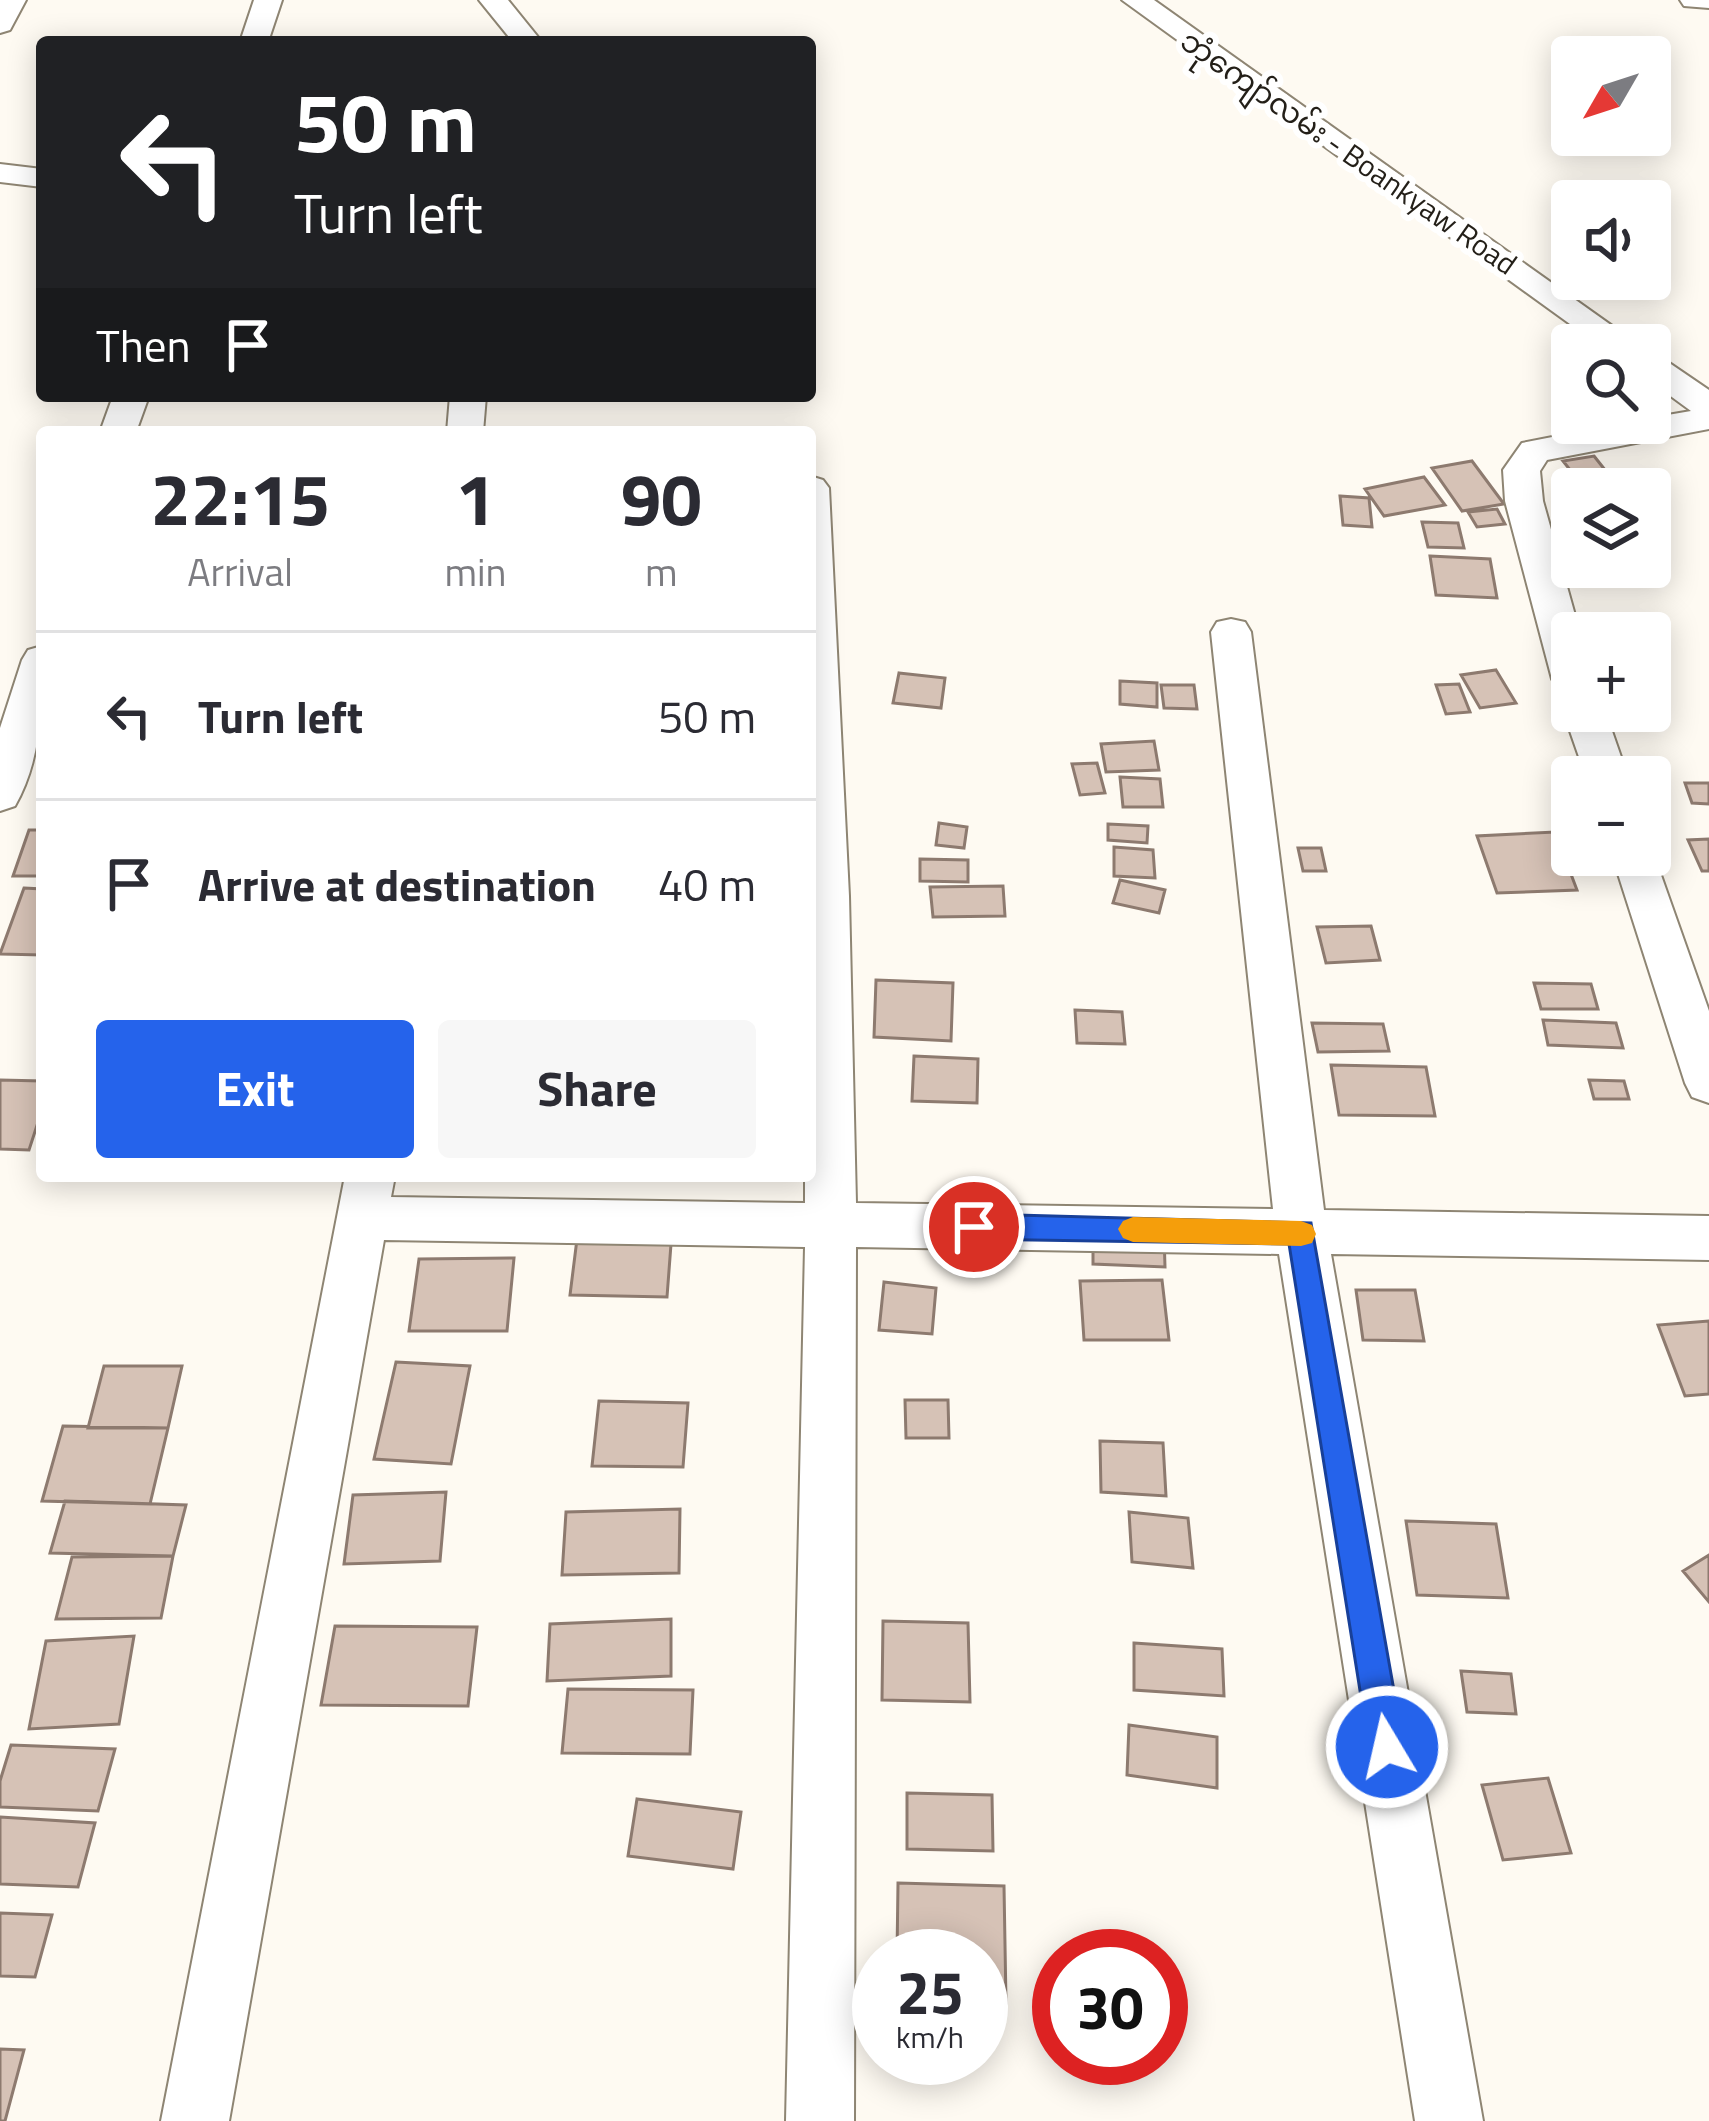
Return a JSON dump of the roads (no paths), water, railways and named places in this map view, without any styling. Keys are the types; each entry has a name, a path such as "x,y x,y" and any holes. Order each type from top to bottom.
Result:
{"street":[{"path":"0,24 13,0"},
{"path":"256,36 268,0"},
{"path":"493,0 523,36"},
{"path":"1694,0 1709,0"},
{"name":"ဘုံကျော်လမ်း - Boankyaw Road","path":"1144,2 1593,324"},
{"path":"0,173 36,177"},
{"path":"1671,380 1709,407"},
{"path":"1554,612 1524,501 1521,470 1534,451 1709,418"},
{"path":"816,591 834,1225 820,2121"},
{"path":"1232,632 1301,1232 1449,2121"},
{"path":"0,795 36,679"},
{"path":"1641,876 1709,1083"},
{"path":"195,2121 367,1197 834,1225 1709,1238"}]}
